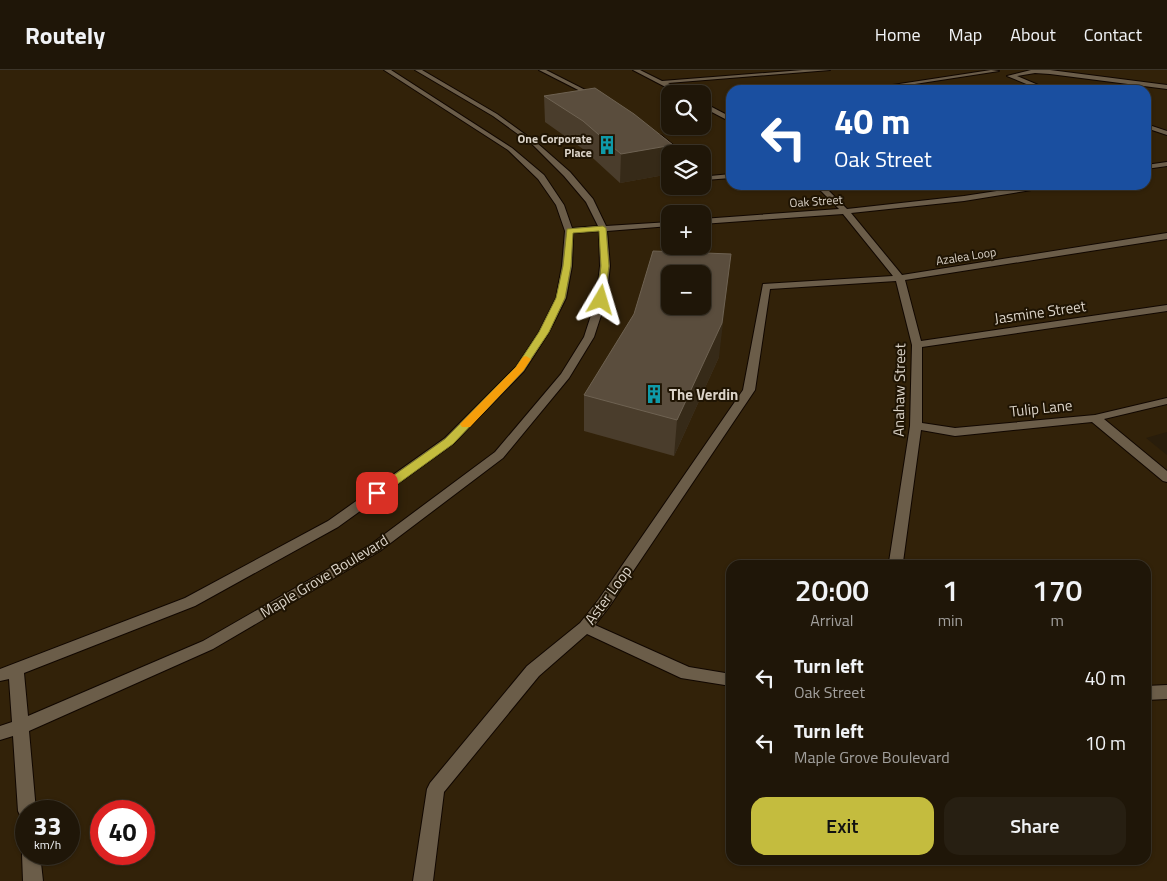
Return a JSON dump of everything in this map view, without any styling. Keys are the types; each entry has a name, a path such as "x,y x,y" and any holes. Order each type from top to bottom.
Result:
{"street":[{"path":"0,675 190,602 333,524 449,442 520,369 544,332 560,298 567,266 569,231 560,205 541,177 510,149 387,70"},
{"name":"Maple Grove Boulevard","path":"0,733 20,727 208,645 375,548 499,455 565,376 588,337 601,300 605,266 603,228 584,194 567,174 535,144 495,115 418,70"},
{"path":"542,70 603,102"},
{"path":"636,70 668,85"},
{"path":"663,82 827,70"},
{"path":"896,85 994,70 1034,85"},
{"path":"1092,77 1097,70"},
{"path":"1010,76 1034,71 1167,87"},
{"path":"711,109 726,117"},
{"path":"1151,128 1167,133"},
{"path":"654,133 669,145"},
{"path":"1151,166 1167,164"},
{"path":"711,178 726,176"},
{"name":"Anahaw Street","path":"824,190 846,212 900,278 917,345 916,426 896,560"},
{"name":"Oak Street","path":"711,221 846,212 953,200 1018,190"},
{"path":"569,231 661,225"},
{"name":"Azalea Loop","path":"766,286 900,278 1167,236"},
{"name":"Aster Loop","path":"423,881 436,790 533,671 585,627 604,603 749,390 766,286"},
{"name":"Jasmine Street","path":"917,345 1167,308"},
{"name":"Tulip Lane","path":"916,426 955,432 1094,418 1167,401"},
{"path":"1094,418 1167,478"},
{"path":"585,627 687,673 726,679"},
{"path":"16,670 26,800"},
{"path":"1151,693 1167,692"},
{"path":"32,865 33,881"}],"shaded area":[{"path":"0,70 1167,70 1167,432 1146,438 1167,455 1167,881 0,881"}],"building":[{"path":"595,88 634,114 673,145 661,145 661,147 621,154 583,121 544,96"},
{"name":"The Verdin","path":"653,251 661,251 661,255 731,254 722,323 677,420 584,395 634,314"}],"slow traffic":[{"path":"466,424 520,369 526,359"}],"place":[{"name":"One Corporate Place","path":"607,145"},
{"name":"The Verdin","path":"654,394"}],"route":[{"path":"377,493 449,442 520,369 544,332 560,298 567,266 569,231 603,228 605,266 601,300"}]}
